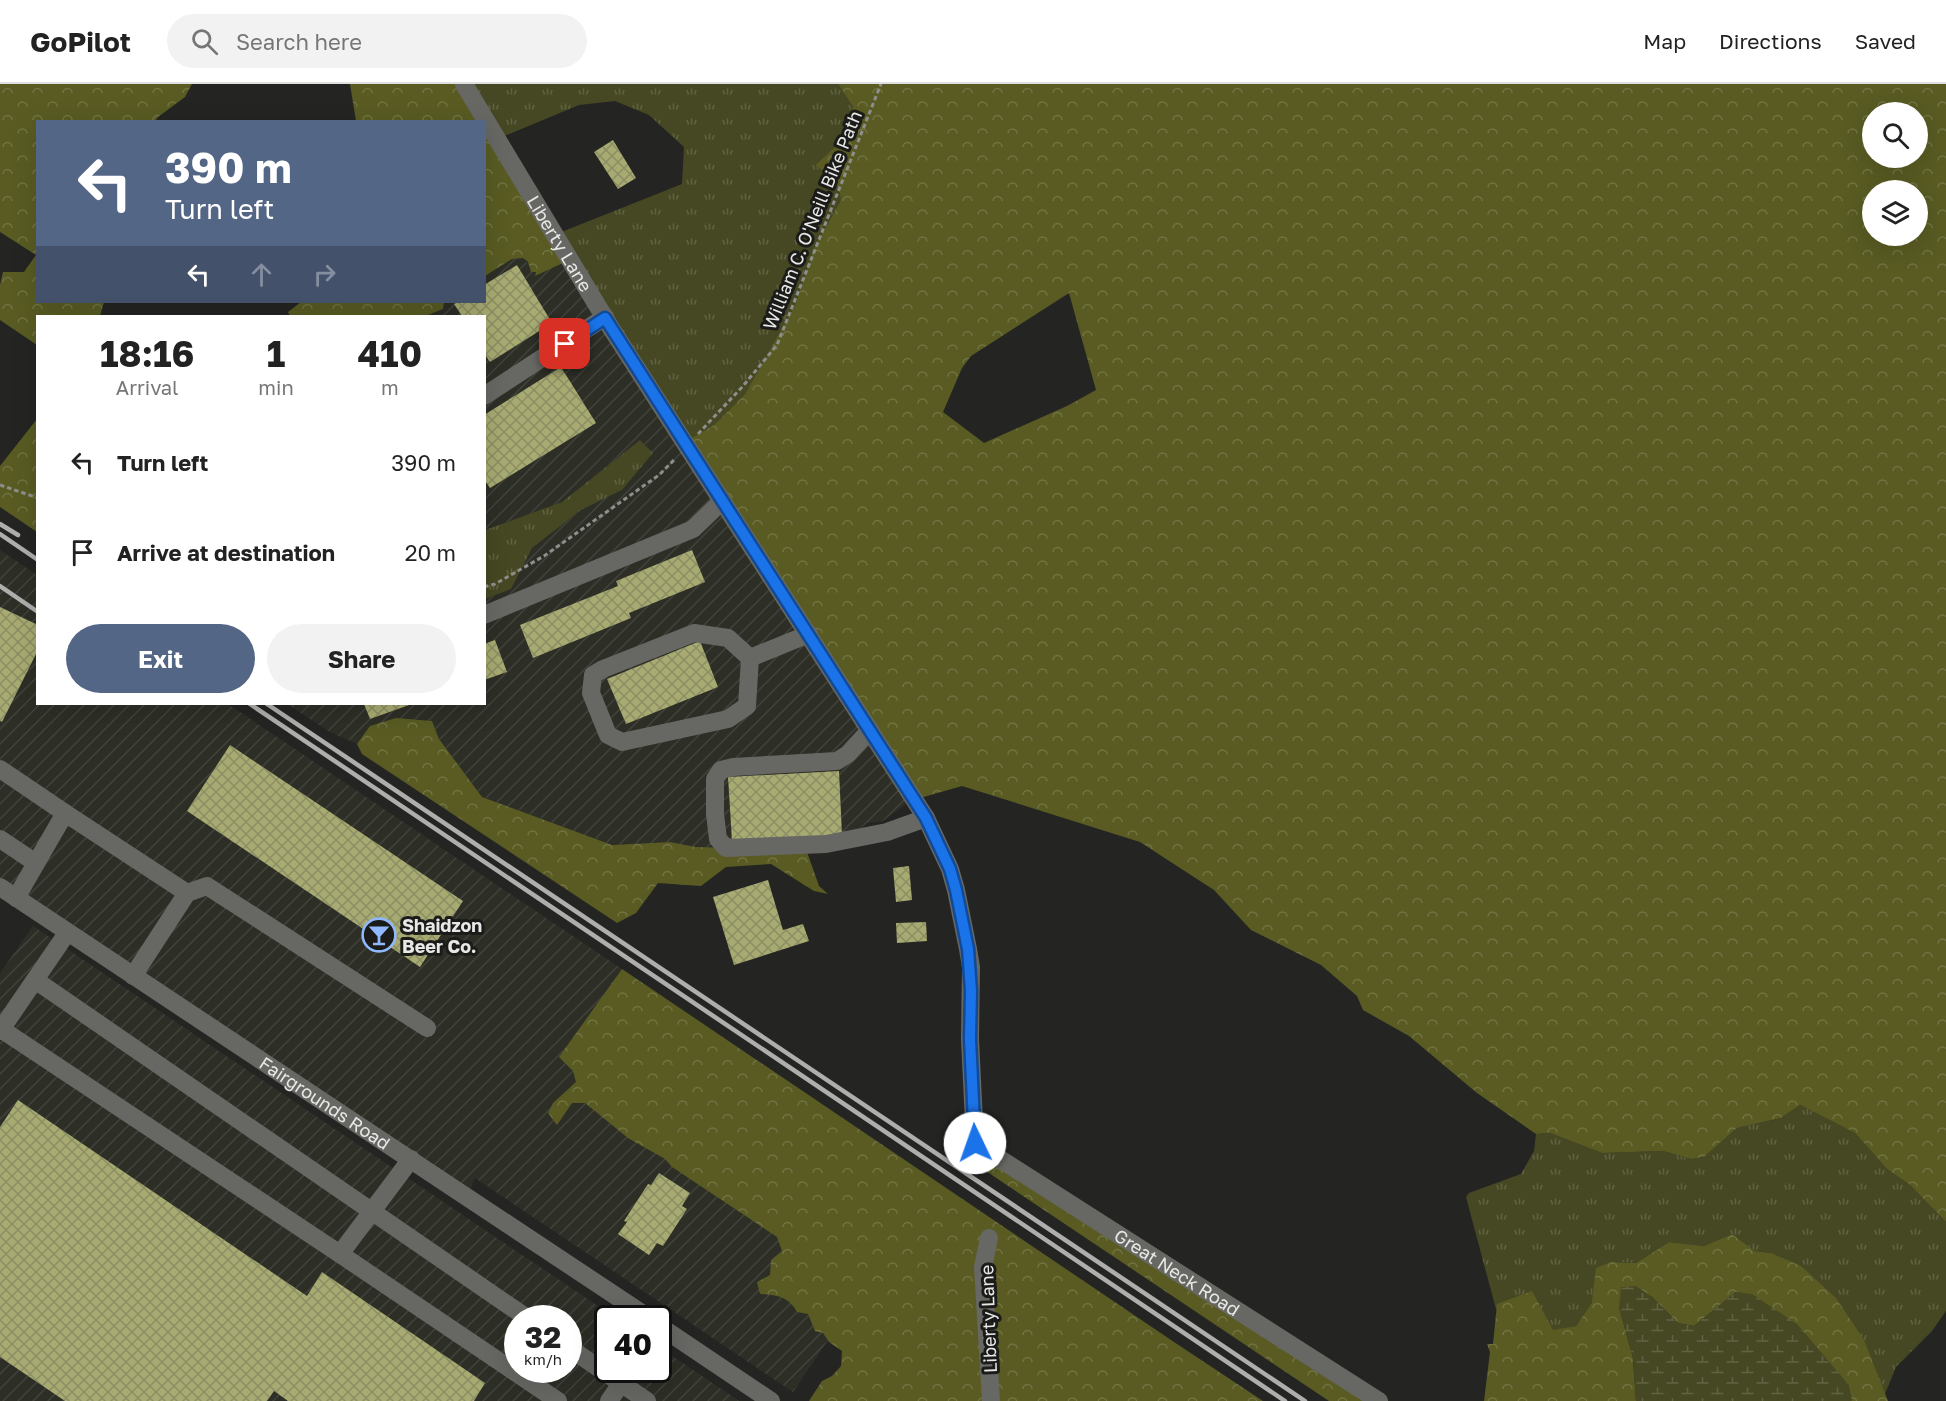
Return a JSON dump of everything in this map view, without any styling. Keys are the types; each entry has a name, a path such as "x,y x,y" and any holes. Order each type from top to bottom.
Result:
{"street":[{"name":"Liberty Lane","path":"464,84 486,120"},
{"name":"Liberty Lane","path":"486,121 605,318 926,818 950,869 968,949 975,1143"},
{"path":"486,395 605,318"},
{"path":"486,614 693,529 722,501"},
{"path":"694,633 728,638 750,658 747,706 728,719 633,740 622,742 608,735 591,693 593,675 603,669 694,633"},
{"path":"750,658 809,634"},
{"path":"870,730 848,754 837,761 733,767 721,770 715,778 718,839 726,848 826,844 887,832 926,818"},
{"path":"0,769 186,893"},
{"path":"16,898 65,813"},
{"path":"0,839 36,863"},
{"path":"133,976 186,893 207,886 427,1028"},
{"name":"Fairgrounds Road","path":"0,887 630,1305"},
{"path":"67,933 1,1030 558,1401"},
{"path":"35,980 508,1305"},
{"name":"Great Neck Road","path":"975,1143 1379,1401"},
{"path":"340,1254 411,1159"},
{"name":"Liberty Lane","path":"989,1238 983,1267 991,1401"},
{"path":"672,1334 771,1401"},
{"path":"609,1401 621,1383"},
{"path":"631,1383 646,1401"}],"path":[{"name":"William C. O'Neill Bike Path","path":"486,586 495,584 544,556 659,475 743,386 777,345 881,84"},
{"path":"0,485 36,497"}],"shaded area":[{"path":"523,258 536,272 535,275 567,261 911,800 883,821 867,823 850,837 790,849 696,847 670,842 612,845 482,797 439,739 432,721 366,733 357,744 330,732 289,705 486,705 486,599 511,589 532,548 581,510 622,490 653,453 640,440 562,502 486,530 486,315 428,315 443,309 444,303 486,303 486,275 512,259"},
{"path":"0,550 36,574 36,705 229,705 622,969 614,980 862,1290 793,1392 672,1311 672,1305 664,1305 475,1178 467,1196 0,886"},
{"path":"33,926 597,1305 594,1305 594,1383 672,1383 672,1356 739,1401 0,1401 0,973"}],"green space":[{"path":"0,84 192,84 185,97 156,120 36,120 36,255 0,232"},
{"path":"350,84 463,84 484,120 356,120"},
{"path":"463,84 838,84 853,107 836,146 815,165 837,185 840,202 814,248 795,305 745,394 714,425 686,441 554,235 682,184 684,147 649,115 615,101 579,105 497,139"},
{"path":"838,84 1946,84 1946,1222 1910,1185 1887,1169 1855,1133 1800,1105 1781,1118 1737,1128 1704,1157 1691,1159 1663,1151 1602,1153 1550,1133 1536,1134 1477,1093 1409,1036 1363,1010 1357,996 1321,965 1251,930 1214,890 1140,842 962,786 920,798 686,441 714,425 745,394 795,305 814,248 840,202 837,185 815,165 836,146 853,107","holes":["1069,293 1096,390 1067,406 984,443 943,412 962,368 971,356"]},
{"path":"486,123 567,261 535,276 536,272 531,272 528,262 523,258 512,259 486,275"},
{"path":"36,255 36,303 104,303 100,315 36,315 36,344 0,320 0,285 3,272 24,272"},
{"path":"300,303 444,303 443,309 428,315 290,315 288,312"},
{"path":"36,420 36,531 0,507 0,466"},
{"path":"640,440 653,453 622,490 581,510 532,548 511,589 486,599 486,530 562,502"},
{"path":"396,718 432,721 439,739 482,797 612,845 670,842 696,847 790,849 807,852 819,886 828,894 814,891 771,864 726,867 701,886 658,883 636,913 617,923 362,754 357,744 370,726"},
{"path":"622,969 1263,1401 809,1401 822,1381 832,1376 841,1366 842,1351 829,1342 823,1333 815,1331 808,1314 797,1312 790,1303 782,1298 760,1294 757,1282 770,1275 771,1260 782,1251 777,1237 672,1167 665,1159 628,1138 585,1103 572,1103 557,1125 548,1113 553,1103 576,1082 573,1071 559,1057"},
{"path":"1800,1105 1855,1133 1887,1169 1910,1185 1946,1222 1946,1311 1932,1331 1896,1367 1885,1394 1771,1253 1755,1251 1732,1234 1704,1246 1669,1242 1636,1263 1611,1262 1592,1302 1576,1326 1553,1331 1496,1309 1466,1197 1469,1193 1521,1174 1534,1151 1536,1134 1550,1133 1602,1153 1663,1151 1691,1159 1704,1157 1737,1128 1781,1118"},
{"path":"973,1152 1376,1401 1329,1401 974,1163"},
{"path":"1732,1234 1755,1251 1771,1253 1801,1266 1836,1298 1864,1340 1888,1401 1852,1401 1848,1384 1736,1292 1694,1326 1678,1323 1651,1296 1619,1307 1633,1358 1636,1401 1484,1401 1490,1352 1487,1344 1493,1344 1497,1304 1532,1291 1553,1330 1576,1326 1592,1302 1596,1268 1611,1262 1636,1263 1669,1242 1704,1246"},
{"path":"1636,1286 1651,1296 1678,1323 1694,1326 1736,1292 1752,1294 1797,1324 1848,1384 1852,1401 1636,1401 1633,1358 1619,1307 1621,1287"}],"building":[{"path":"613,140 636,178 618,189 594,152"},
{"path":"517,265 552,323 490,362 486,356 486,315 461,315 454,304 486,303 486,284"},
{"path":"561,367 596,423 490,488 486,482 486,414"},
{"path":"692,550 705,582 629,613 631,618 533,658 520,625 618,586 616,581"},
{"path":"0,607 36,624 36,654 2,722 0,721"},
{"path":"495,640 507,672 486,679 486,643"},
{"path":"700,641 718,687 626,724 607,679"},
{"path":"364,705 409,705 370,719"},
{"path":"230,745 463,901 420,967 187,811"},
{"path":"839,771 842,835 732,841 728,777"},
{"path":"909,866 912,900 896,902 893,868"},
{"path":"768,880 783,930 803,924 809,941 734,965 713,897"},
{"path":"926,922 927,941 897,943 896,923"},
{"path":"18,1100 307,1296 322,1272 485,1383 474,1401 288,1401 274,1391 267,1401 65,1401 0,1357 0,1127"},
{"path":"659,1173 690,1193 682,1206 687,1209 663,1246 657,1243 649,1255 618,1234 648,1184 651,1185"}],"railway":[{"path":"0,524 18,535"},
{"path":"0,534 36,559"},
{"path":"0,586 36,611"},
{"path":"251,705 1285,1401"},
{"path":"268,705 1305,1401"}],"place":[{"name":"Shaidzon Beer Co.","path":"379,935"}],"route":[{"path":"565,344 605,318 926,818 950,869 968,949 975,1143"}]}
